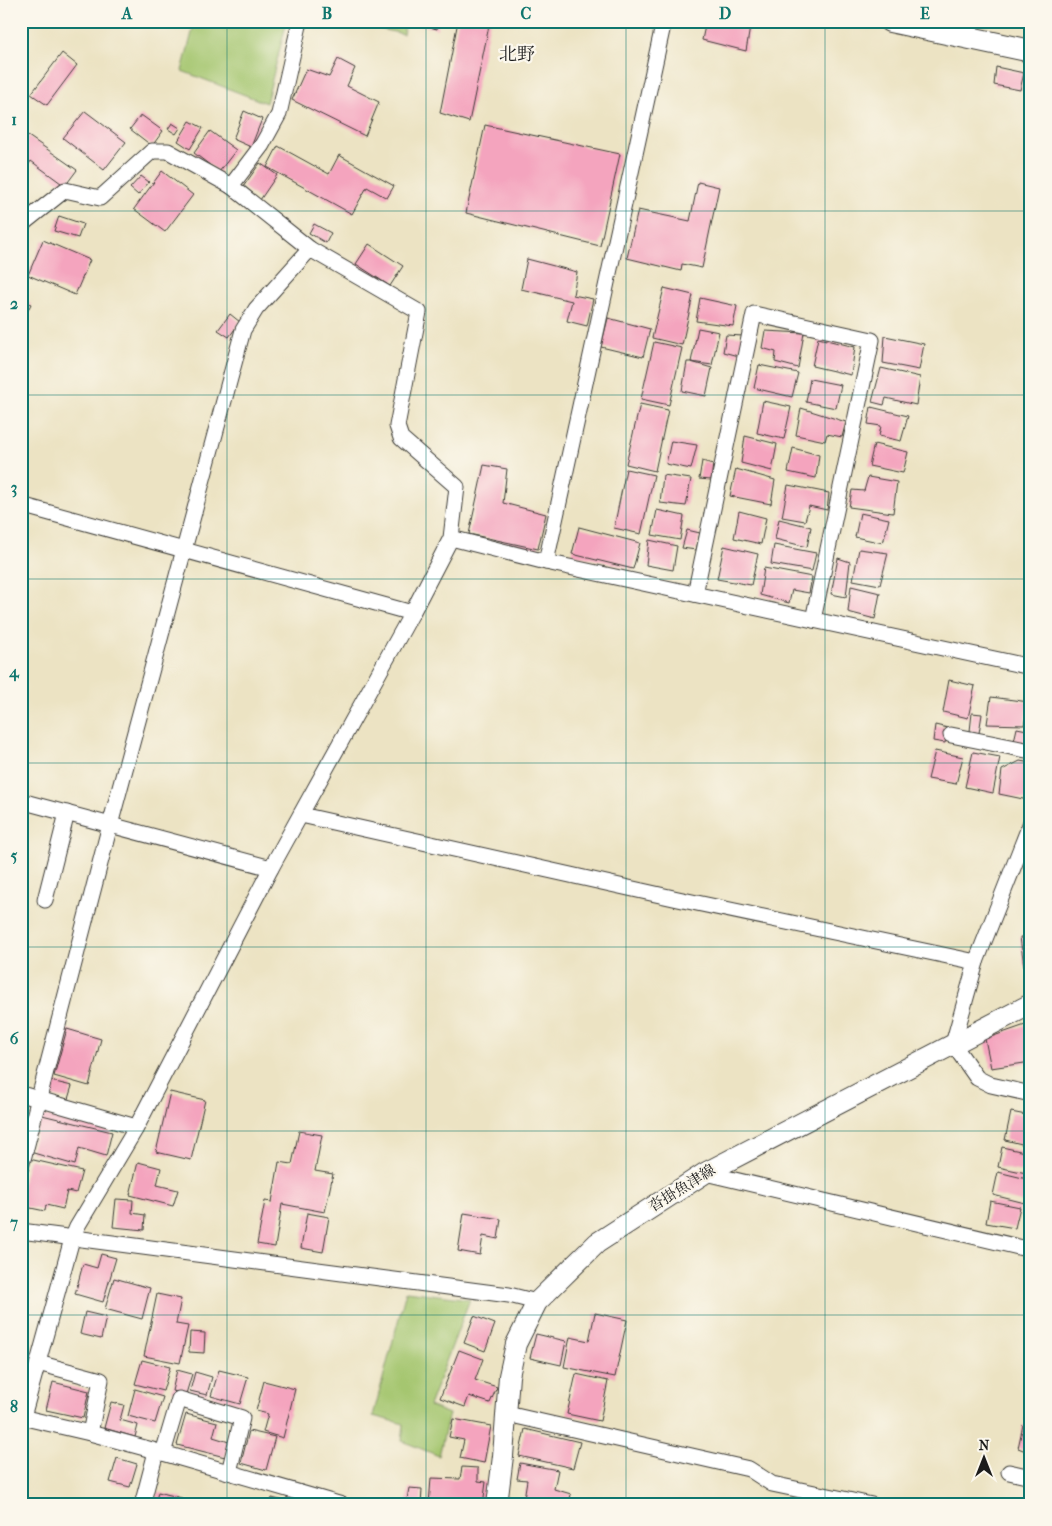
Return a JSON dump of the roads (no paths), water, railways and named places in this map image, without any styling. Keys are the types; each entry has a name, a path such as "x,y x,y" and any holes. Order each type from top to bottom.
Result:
{"main road":[{"path":"890,21 1031,51"},
{"name":"沓掛魚津線","path":"497,1505 507,1414 509,1376 516,1344 537,1302 597,1243 704,1173 1031,1004"}],"street":[{"path":"231,186 262,145 279,114 300,21"},
{"path":"546,562 664,21"},
{"path":"21,225 65,190 100,198 152,151 168,151 231,186 310,249 419,312 396,426 401,438 457,487 451,538 412,613 270,868 136,1127 72,1238 22,1419 90,1433 229,1472 309,1500 342,1505"},
{"path":"21,1167 110,825 243,330 256,309 310,249"},
{"path":"695,594 754,314 872,340 813,620"},
{"path":"21,505 412,613"},
{"path":"451,538 546,562 1031,667"},
{"path":"951,735 1031,751"},
{"path":"21,801 270,868"},
{"path":"45,900 67,813"},
{"path":"301,815 687,901 976,962"},
{"path":"1031,822 976,962 953,1044 977,1078 990,1085 1031,1094"},
{"path":"21,1094 136,1127"},
{"path":"704,1173 1031,1250"},
{"path":"21,1231 509,1295 537,1302"},
{"path":"38,1364 102,1380 90,1433"},
{"path":"142,1505 179,1399 242,1418 229,1472"},
{"path":"507,1414 749,1469 772,1484 872,1505"},
{"path":"1009,1472 1031,1477"}],"district":[{"name":"北野","path":"517,54"}]}
